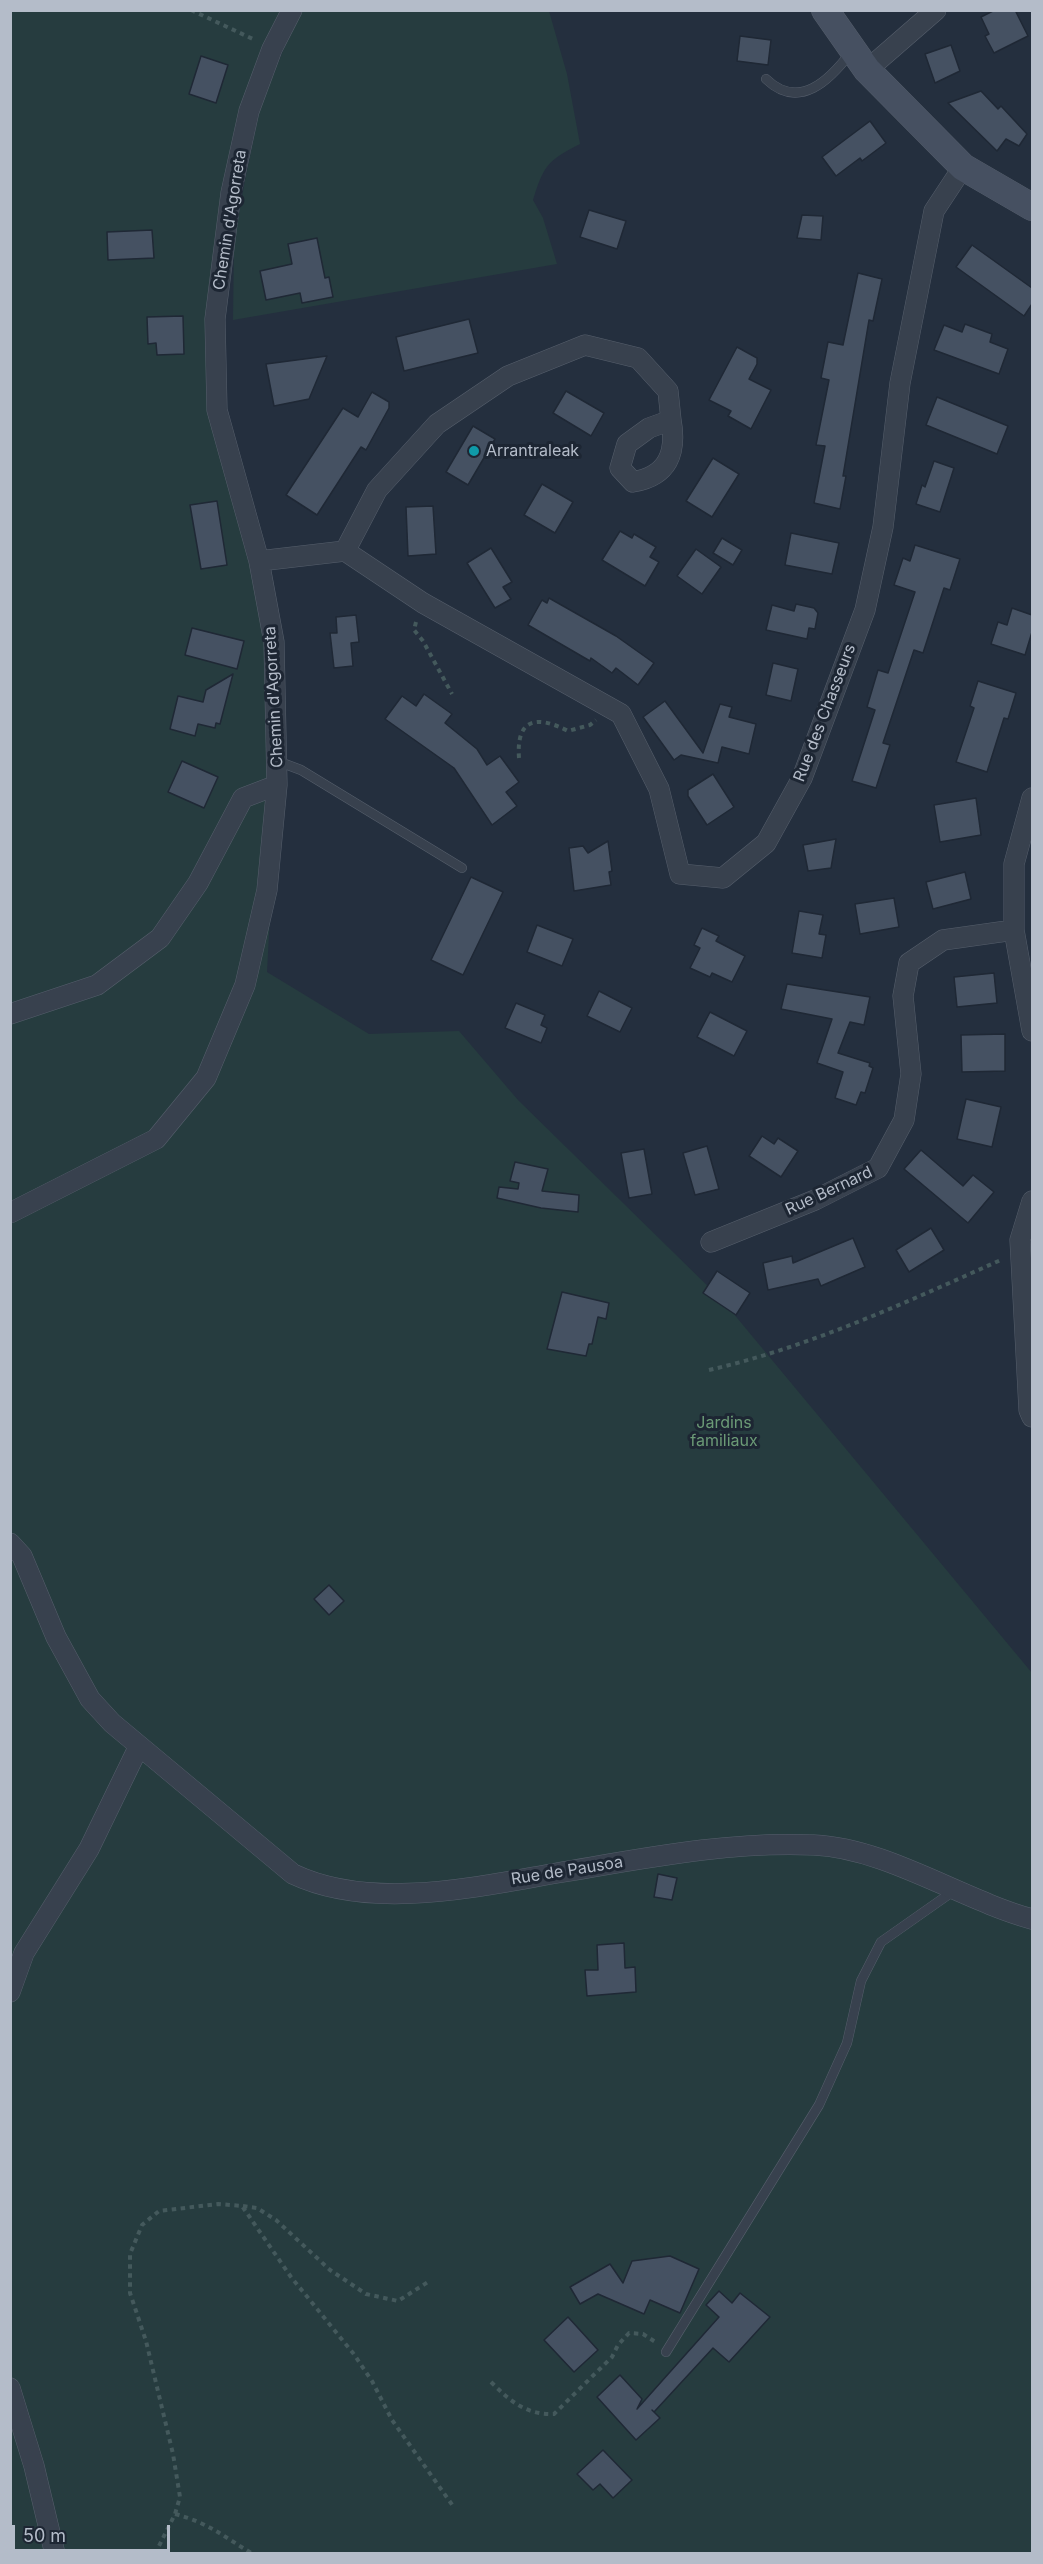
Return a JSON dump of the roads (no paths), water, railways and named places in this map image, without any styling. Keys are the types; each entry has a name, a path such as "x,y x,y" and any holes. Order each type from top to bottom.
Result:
{"main road":[{"path":"825,10 860,60 963,167 1032,207"}],"street":[{"name":"Chemin d'Agorreta","path":"10,1213 156,1139 206,1078 245,985 267,890 277,785 274,642 259,561 218,410 215,319 231,193 249,111 272,49 292,10"},
{"path":"860,60 936,10"},
{"name":"Rue des Chasseurs","path":"345,551 423,603 621,714 659,789 680,874 723,878 766,843 802,778 865,610 883,526 900,383 934,211 963,167"},
{"path":"259,561 345,551 377,490 437,424 507,376 585,345 638,358 668,391 670,420"},
{"path":"10,1014 97,985 160,938 198,883 243,798 277,785"},
{"path":"1032,798 1014,864 1014,930 1032,1031"},
{"name":"Rue Bernard","path":"711,1242 814,1200 878,1168 904,1120 911,1074 903,996 909,963 943,940 1014,930"},
{"path":"1032,1201 1020,1240 1029,1410 1032,1417"},
{"name":"Rue de Pausoa","path":"10,1543 22,1556 56,1637 90,1699 112,1723 293,1874 316,1885 342,1891 418,1892 472,1887 672,1854 772,1844 816,1845 858,1851 1032,1918"},
{"path":"10,1992 24,1953 89,1849 139,1746"},
{"path":"10,2388 34,2466 55,2553"}],"lane":[{"path":"766,79 777,89 793,92 812,89 860,60"},
{"path":"277,761 301,770 462,868"},
{"path":"666,2352 819,2104 847,2043 861,1981 881,1942 956,1890"}],"place":[{"name":"Arrantraleak","path":"474,451"}],"park label":[{"name":"Jardins familiaux","path":"724,1432"}]}
